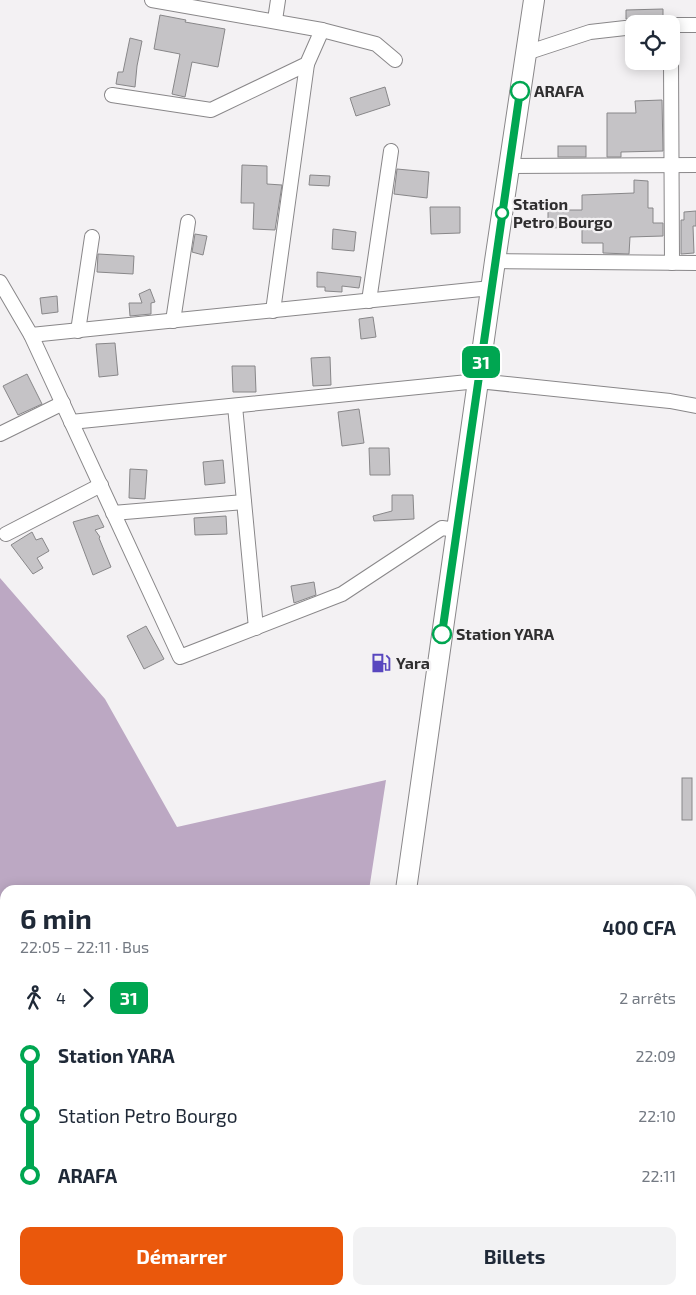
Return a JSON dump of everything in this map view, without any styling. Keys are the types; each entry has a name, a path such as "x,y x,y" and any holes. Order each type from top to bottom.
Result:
{"highway":[{"path":"407,885 491,288 534,0"}],"street":[{"path":"152,0 275,20 322,30 376,44 386,50 395,60"},
{"path":"275,20 278,0"},
{"path":"680,25 696,25"},
{"path":"526,53 590,32 625,28"},
{"path":"273,311 307,64 322,30"},
{"path":"112,95 211,110 307,64"},
{"path":"671,70 672,263"},
{"path":"370,301 391,151"},
{"path":"509,166 696,165"},
{"path":"173,321 188,222"},
{"path":"78,330 92,237"},
{"path":"495,261 696,263"},
{"path":"0,282 31,335 180,658 342,594 442,528 457,530"},
{"path":"31,335 491,288"},
{"path":"71,422 478,381 670,401 696,406"},
{"path":"0,434 63,403"},
{"path":"235,406 256,628"},
{"path":"6,534 100,485"},
{"path":"113,513 244,502"}],"shaded area":[{"path":"0,578 105,699 177,827 386,780 370,885 0,885"}],"building":[{"path":"663,9 663,15 626,15 626,10"},
{"path":"160,15 186,20 185,22 225,29 218,67 192,62 185,97 172,94 180,54 154,49"},
{"path":"130,38 142,41 135,87 116,84 118,72 123,72"},
{"path":"385,87 390,105 356,116 350,98"},
{"path":"662,100 663,151 621,152 621,157 607,157 607,113 636,113 635,101"},
{"path":"558,146 586,146 586,157 558,157"},
{"path":"242,165 267,166 267,184 282,185 275,230 253,229 254,203 241,203"},
{"path":"397,169 429,172 427,198 394,194"},
{"path":"310,175 330,176 329,186 309,185"},
{"path":"634,180 648,181 648,208 653,208 653,223 663,223 663,236 630,237 629,254 603,253 603,243 582,243 582,227 548,228 548,210 582,210 582,195 634,193"},
{"path":"430,207 460,207 460,233 431,234"},
{"path":"696,211 696,226 693,226 694,253 681,254 681,220 684,220 684,212"},
{"path":"333,229 356,232 354,251 332,249"},
{"path":"195,234 207,236 203,255 192,252"},
{"path":"98,254 134,256 133,274 97,272"},
{"path":"317,272 361,277 359,288 342,286 342,292 325,291 325,287 317,287"},
{"path":"150,289 155,302 151,303 151,314 130,316 129,303 142,303 139,294"},
{"path":"57,296 58,312 42,314 40,298"},
{"path":"373,317 376,337 361,339 359,319"},
{"path":"115,343 118,375 99,377 96,344"},
{"path":"330,357 331,385 313,386 311,358"},
{"path":"232,366 255,366 256,392 233,392"},
{"path":"27,374 42,404 18,415 3,386"},
{"path":"359,409 364,443 342,446 338,412"},
{"path":"369,448 389,448 390,475 370,475"},
{"path":"223,460 225,483 205,485 203,462"},
{"path":"130,469 147,470 145,499 129,498"},
{"path":"392,495 413,495 414,519 374,521 373,516 392,511"},
{"path":"98,515 104,527 95,530 100,537 111,567 93,575 73,522"},
{"path":"226,516 227,534 195,535 194,518"},
{"path":"32,532 36,540 42,538 49,551 37,558 43,568 33,574 11,545"},
{"path":"314,582 316,595 294,603 291,586"},
{"path":"146,626 164,659 144,669 127,636"},
{"path":"682,778 692,778 692,820 682,820"}],"bus line":[{"name":"31","path":"442,634 520,91"}],"place":[{"name":"ARAFA","path":"520,91"},
{"name":"Station Petro Bourgo","path":"502,213"},
{"name":"Station YARA","path":"442,634"},
{"name":"Yara","path":"381,663"}]}
